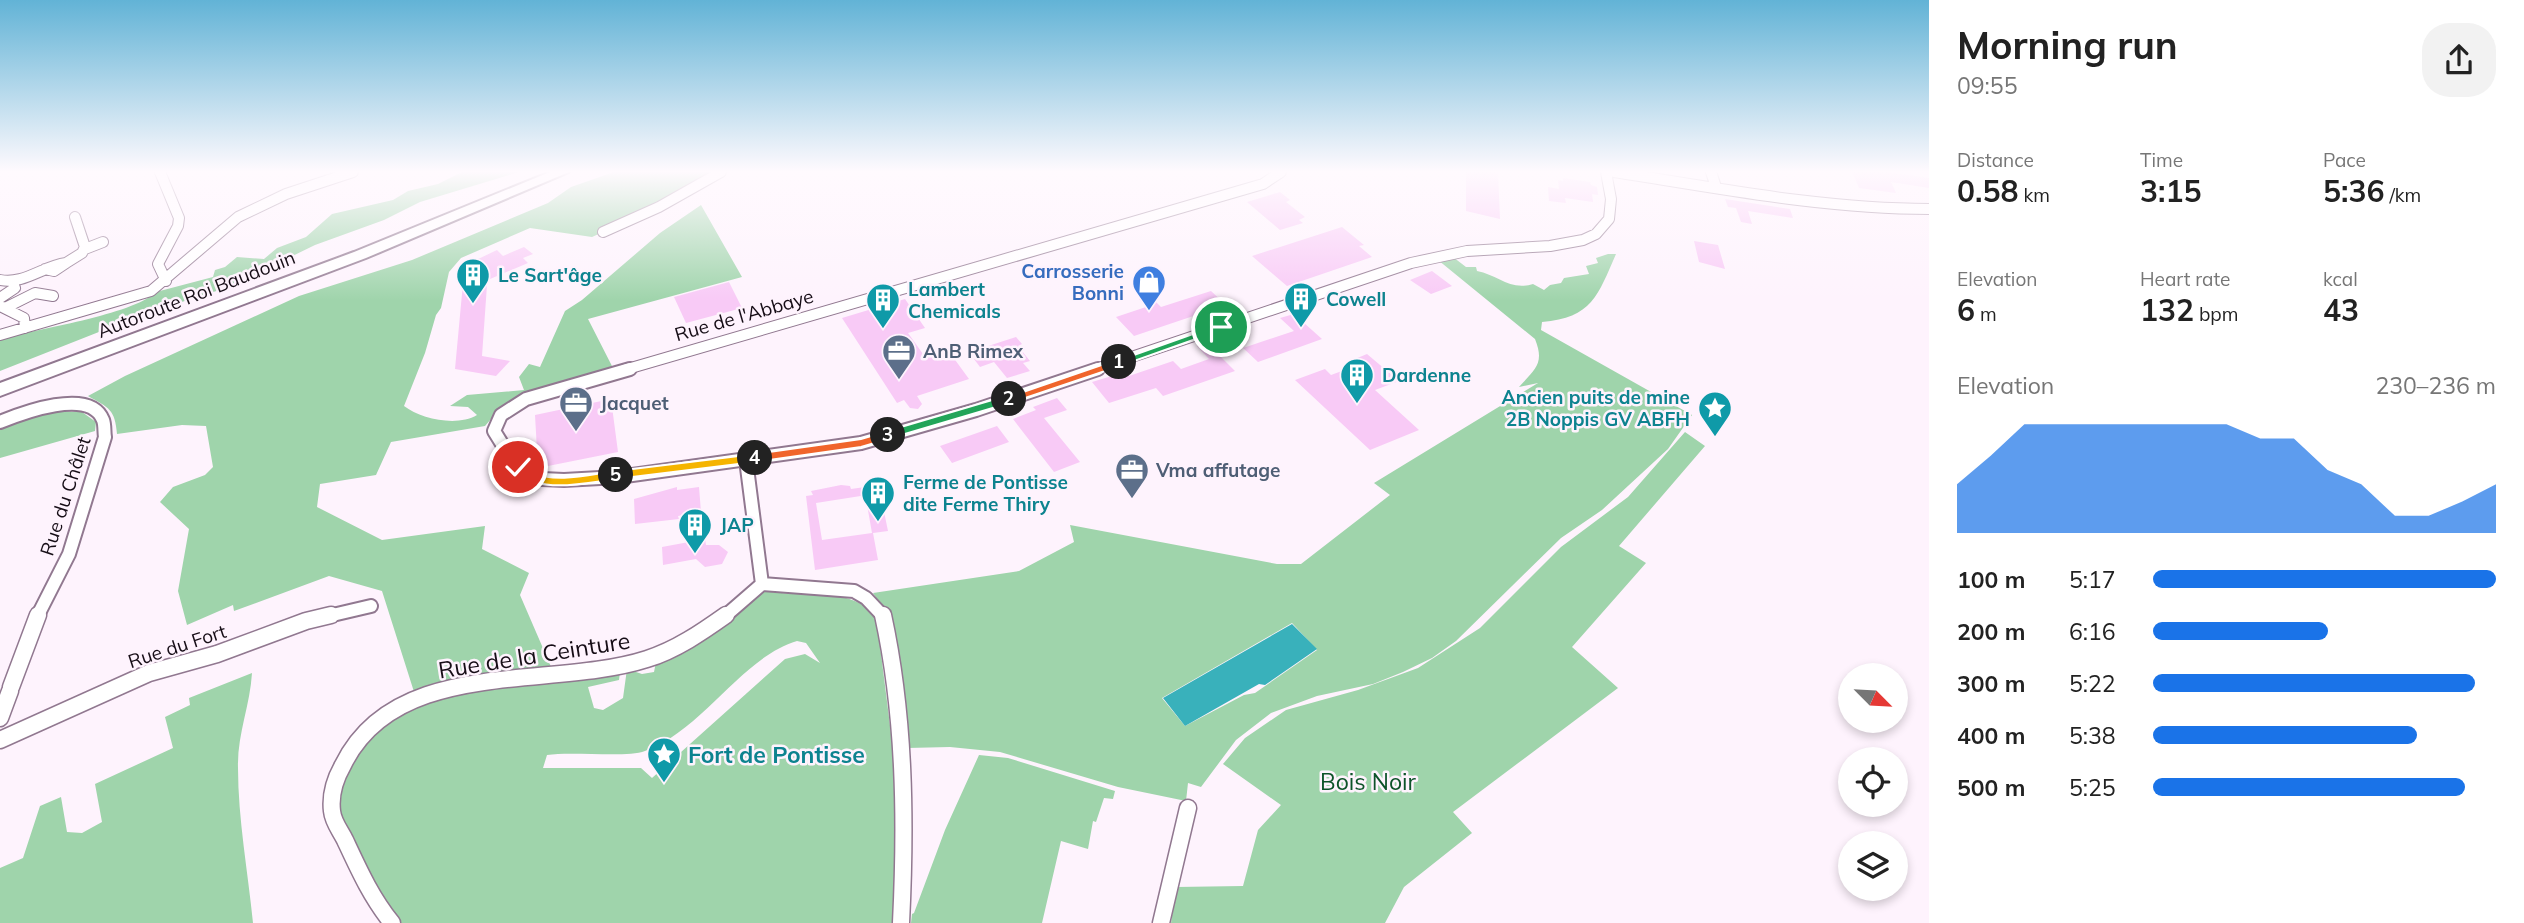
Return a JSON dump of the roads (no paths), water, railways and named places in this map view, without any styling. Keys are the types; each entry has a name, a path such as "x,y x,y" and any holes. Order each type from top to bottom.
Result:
{"highway":[{"name":"Autoroute Roi Baudouin","path":"0,379 433,215"},
{"name":"Autoroute Roi Baudouin","path":"0,390 360,255 457,215"}],"street":[{"path":"166,281 158,264 178,226 178,215"},
{"path":"0,335 137,297 166,281 206,242 244,215"},
{"path":"603,232 641,215"},
{"name":"Rue de l'Abbaye","path":"1156,215 526,399 502,412 495,422 494,431 516,465 528,475 546,480 569,481 861,443 976,410 1411,263 1466,252 1555,245 1585,239 1598,233 1610,215"},
{"path":"75,218 85,249"},
{"path":"0,280 13,283 56,263 65,263 85,249 103,242"},
{"path":"2,304 15,288 13,283"},
{"path":"2,304 37,291 53,296"},
{"path":"2,304 24,318 25,328"},
{"name":"Rue du Châlet","path":"0,422 37,409 66,404 92,408 101,413 106,423 69,554 35,620 0,718"},
{"path":"746,460 762,584 854,591 883,614 901,749 905,844 901,923"},
{"name":"Rue de la Ceinture","path":"392,923 362,879 333,816 335,781 343,760 355,742 375,722 414,699 439,692 483,682 608,668 651,658 752,596 762,584"},
{"name":"Rue du Fort","path":"0,740 149,673 217,654 306,621 371,606"},
{"path":"1161,923 1188,808"}],"water":[{"path":"1292,624 1317,649 1265,685 1259,684 1185,726 1163,698"}],"place":[{"name":"Le Sart'âge","path":"473,305"},
{"name":"Carrosserie Bonni","path":"1149,312"},
{"name":"Cowell","path":"1301,329"},
{"name":"Lambert Chemicals","path":"883,330"},
{"name":"AnB Rimex","path":"899,381"},
{"name":"Dardenne","path":"1357,405"},
{"name":"Jacquet","path":"576,433"},
{"name":"Ancien puits de mine 2B Noppis GV ABFH","path":"1715,438"},
{"name":"Vma affutage","path":"1132,500"},
{"name":"Ferme de Pontisse dite Ferme Thiry","path":"878,523"},
{"name":"JAP","path":"695,555"},
{"name":"Fort de Pontisse","path":"664,784"}],"park label":[{"name":"Bois Noir","path":"1368,781"}]}
